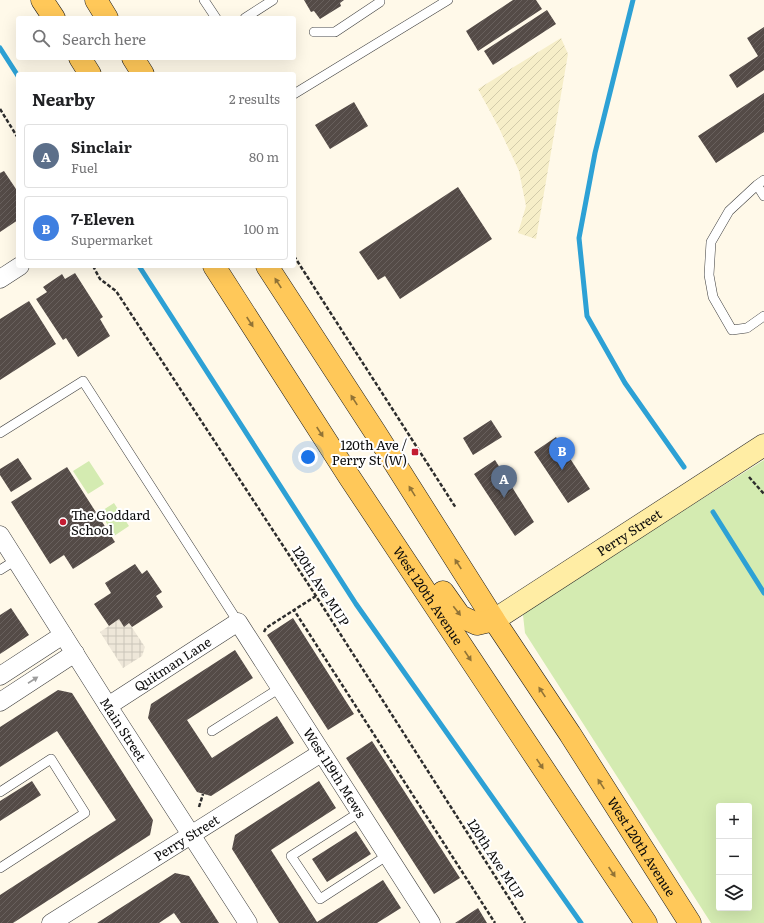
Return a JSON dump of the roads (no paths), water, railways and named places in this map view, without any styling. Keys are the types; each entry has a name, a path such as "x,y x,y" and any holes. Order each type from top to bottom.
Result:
{"main road":[{"path":"42,0 53,16"},
{"path":"96,0 106,16"},
{"path":"81,60 89,72"},
{"path":"134,60 142,72"},
{"name":"West 120th Avenue","path":"215,268 377,518 646,923"},
{"name":"West 120th Avenue","path":"268,268 375,432 494,620 570,734 690,923"},
{"path":"377,518 434,581 460,616 477,624 494,620"}],"street":[{"path":"0,279 17,268"},
{"name":"Perry Street","path":"494,620 764,445"},
{"name":"Main Street","path":"0,535 248,923"},
{"name":"West 119th Mews","path":"238,622 388,855 426,921"},
{"name":"Quitman Lane","path":"108,706 238,622"},
{"path":"0,676 64,635"},
{"path":"0,702 75,653"},
{"name":"Perry Street","path":"51,923 192,836 321,753"}],"lane":[{"path":"204,0 215,16"},
{"path":"248,16 273,0"},
{"path":"314,32 335,32 380,2 380,0"},
{"path":"296,93 448,0"},
{"path":"764,196 760,182 729,211 712,242 709,275 712,297 732,330 747,328 764,316"},
{"path":"0,433 83,380 238,622"},
{"path":"0,570 16,560"},
{"path":"212,730 280,688"},
{"path":"0,792 51,759 85,813 0,868"},
{"path":"360,812 291,856 320,899 388,855"}],"waterway":[{"path":"633,0 595,153 579,238 587,316 625,383 684,467"},
{"path":"0,48 16,73"},
{"path":"140,268 356,604 581,923"},
{"path":"713,512 764,593"}],"place":[{"name":"120th Ave / Perry St (W)","path":"415,452"},
{"name":"7-Eleven","path":"562,470"},
{"name":"Sinclair","path":"504,498"},
{"name":"The Goddard School","path":"63,522"}]}
